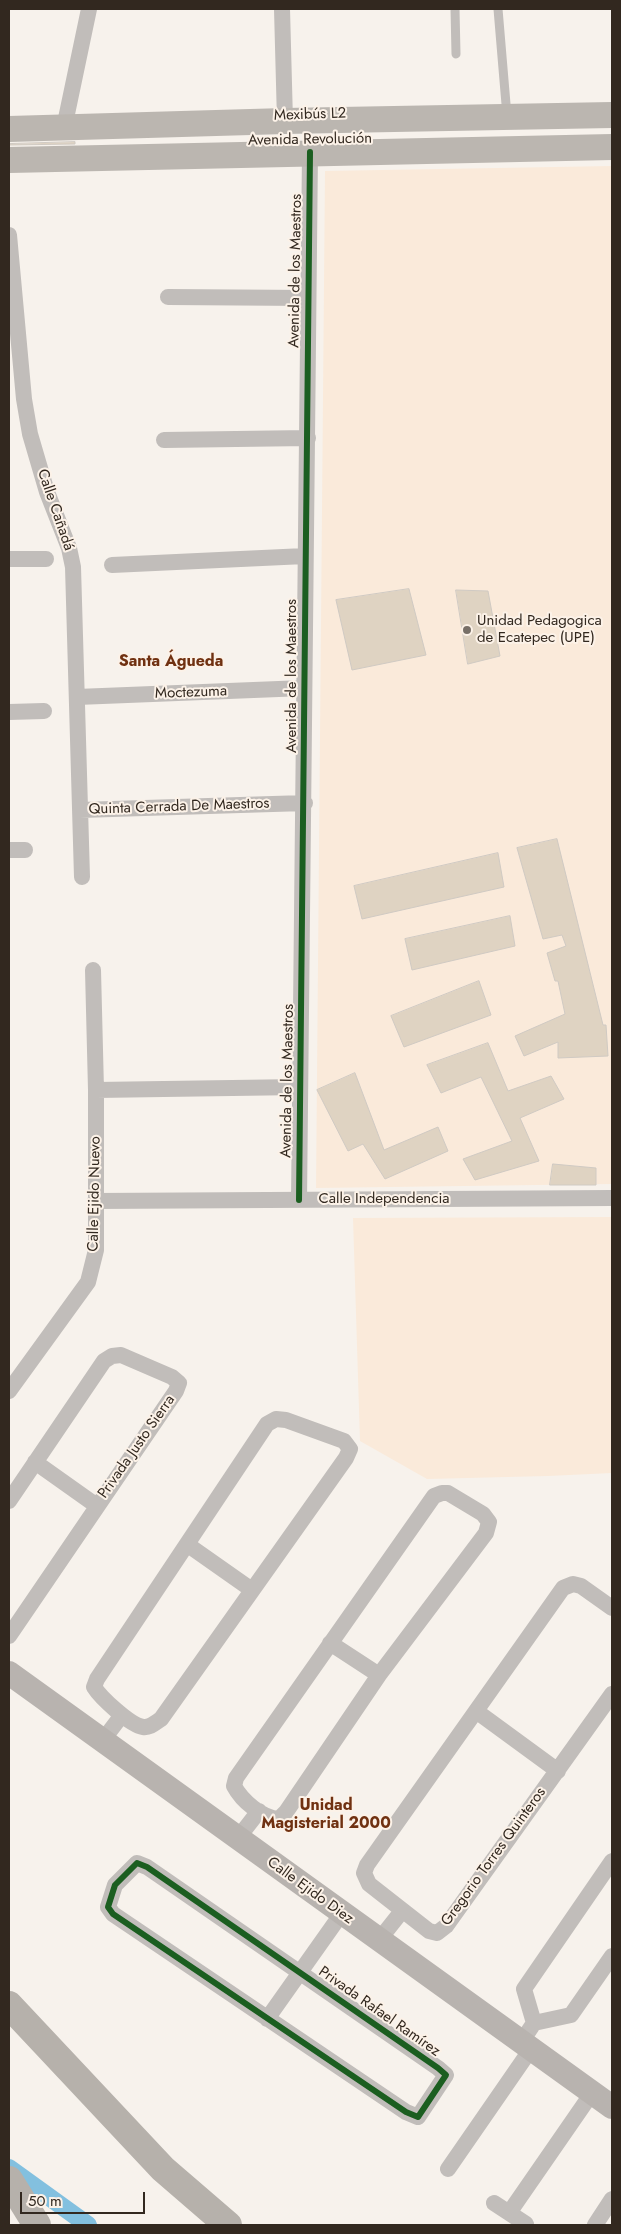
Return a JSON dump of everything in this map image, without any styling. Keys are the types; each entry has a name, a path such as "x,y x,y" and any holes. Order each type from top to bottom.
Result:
{"highway":[{"path":"9,1996 43,2040"},
{"path":"9,2005 163,2169 228,2225"},
{"path":"9,2180 37,2225"}],"main road":[{"name":"Avenida Revolución","path":"9,129 285,121 612,115"},
{"name":"Avenida Revolución","path":"9,160 310,152 612,147"},
{"name":"Calle Ejido Diez","path":"9,1674 379,1940 529,2038 592,2093 612,2107"}],"street":[{"path":"64,128 89,9"},
{"path":"282,9 285,121"},
{"name":"Avenida de los Maestros","path":"299,1200 310,152"},
{"name":"Calle Cañadá","path":"9,235 24,399 30,434 47,492 69,548 73,567 82,877"},
{"path":"168,297 308,298"},
{"path":"164,440 308,438"},
{"path":"112,565 305,556"},
{"path":"9,558 46,559"},
{"name":"Moctezuma","path":"77,698 304,688"},
{"path":"9,712 44,711"},
{"name":"Quinta Cerrada De Maestros","path":"80,810 304,803"},
{"path":"9,850 25,850"},
{"name":"Calle Ejido Nuevo","path":"9,1391 88,1282 96,1250 96,1090 93,970"},
{"path":"96,1090 300,1087"},
{"name":"Calle Independencia","path":"95,1201 612,1198"},
{"name":"Privada Justo Sierra","path":"9,1502 104,1361 112,1356 121,1355 172,1377 179,1383 176,1391 9,1636"},
{"path":"276,1420 286,1420 344,1441 350,1449 346,1458 252,1590 160,1719 151,1726 142,1727 122,1715 100,1696 94,1687 97,1679 267,1424 276,1420"},
{"name":"Privada Justo Sierra","path":"35,1462 97,1506"},
{"path":"448,1493 483,1514 489,1522 486,1533 379,1675 286,1812 279,1819 270,1818 239,1796 234,1786 236,1778 434,1496 448,1493"},
{"path":"188,1545 252,1590"},
{"name":"Gregorio Torres Quinteros","path":"612,1608 581,1586 573,1584 563,1588 367,1865 364,1873 370,1884 402,1912 429,1931 437,1934 446,1926 612,1694"},
{"path":"330,1643 379,1675"},
{"path":"476,1711 558,1771"},
{"path":"103,1740 122,1715"},
{"path":"238,1838 258,1810"},
{"path":"529,2038 524,1988 612,1861"},
{"name":"Privada Rafael Ramírez","path":"137,1863 148,1867 438,2068 446,2076 418,2117 406,2112 267,2019 113,1914 108,1907 115,1885 137,1863"},
{"path":"379,1940 402,1912"},
{"name":"Privada Rafael Ramírez","path":"267,2019 342,1913"},
{"path":"448,2169 529,2038 571,2015 612,1956"},
{"path":"509,2213 592,2093"},
{"path":"595,2225 612,2199"},
{"path":"494,2204 526,2224"}],"lane":[{"path":"454,9 456,54"},
{"path":"498,9 507,117"},
{"name":"Mexibús L2","path":"9,137 612,120"},
{"name":"Mexibús L2","path":"9,153 612,139"}],"shaded area":[{"name":"Unidad Pedagogica de Ecatepec (UPE)","path":"612,166 612,1184 316,1188 325,171"},
{"path":"612,1217 612,1473 427,1479 360,1441 353,1218"}],"building":[{"path":"75,142 75,144 9,145 9,144"},
{"path":"409,589 426,655 352,670 336,600"},
{"path":"456,590 488,591 500,656 468,664"},
{"path":"557,839 603,1025 606,1025 608,1056 558,1058 558,1042 524,1056 515,1036 565,1014 558,981 555,981 547,953 566,946 562,935 543,939 517,848"},
{"path":"498,853 504,887 362,919 354,886"},
{"path":"510,916 515,946 412,970 405,939"},
{"path":"479,981 491,1015 404,1047 391,1016"},
{"path":"488,1043 508,1091 551,1076 564,1099 520,1118 539,1161 475,1180 463,1159 512,1141 481,1077 441,1093 427,1065"},
{"path":"355,1073 384,1150 438,1127 448,1151 385,1179 363,1144 348,1151 317,1090"},
{"path":"553,1164 596,1168 596,1185 550,1185"}],"waterway":[{"path":"9,2168 88,2225"}],"cycle path":[{"path":"299,1200 310,152"},
{"path":"137,1863 147,1867 446,2075 418,2117 406,2112 113,1914 108,1907 115,1885 137,1863"}],"place":[{"name":"Unidad Pedagogica de Ecatepec (UPE)","path":"467,630"}],"district":[{"name":"Santa Águeda","path":"171,662"},
{"name":"Unidad Magisterial 2000","path":"326,1815"}]}
